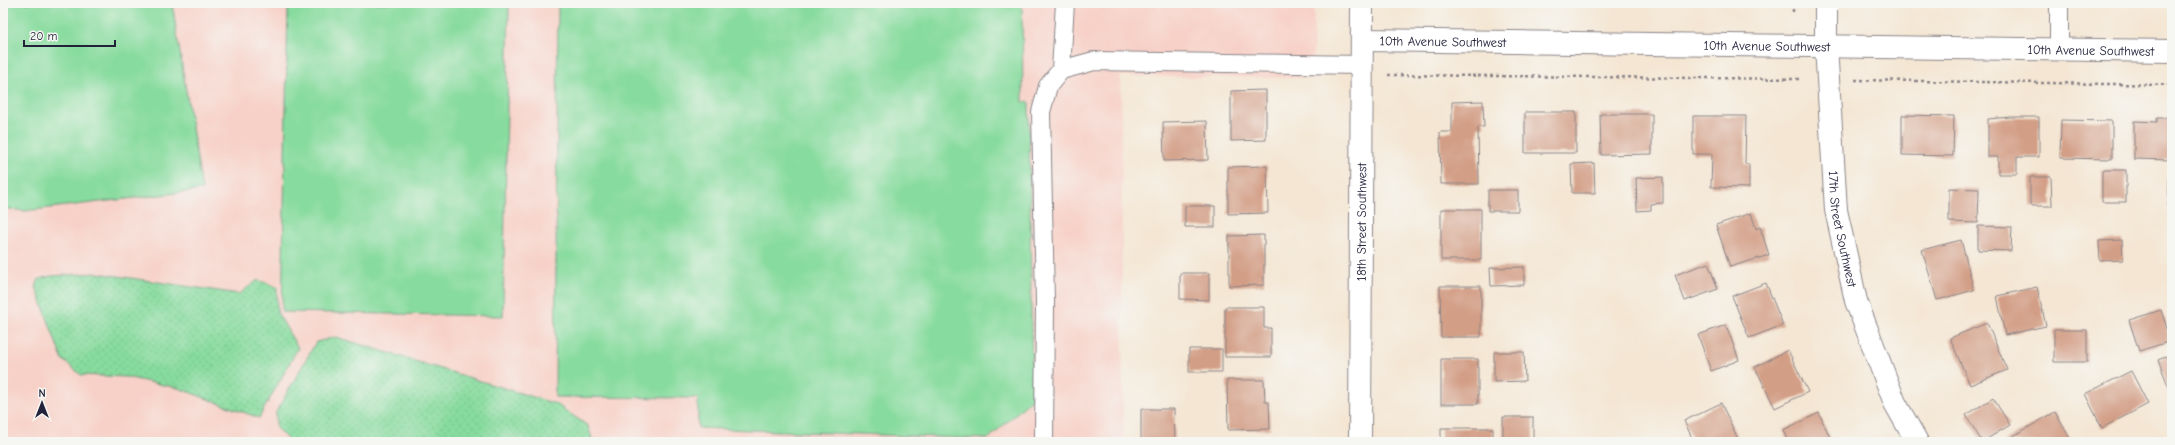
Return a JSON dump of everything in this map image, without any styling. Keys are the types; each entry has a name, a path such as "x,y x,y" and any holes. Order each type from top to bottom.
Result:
{"street":[{"name":"18th Street Southwest","path":"1360,442 1362,3"},
{"name":"17th Street Southwest","path":"1826,3 1826,46 1836,210 1856,301 1895,403 1917,442"},
{"name":"10th Avenue Southwest","path":"1362,40 2172,51"}],"lane":[{"path":"1061,70 1065,3"},
{"path":"2059,3 2059,49"},
{"path":"1044,442 1045,301 1041,112 1048,86 1061,70 1094,61 1362,65"}],"path":[{"path":"1793,3 1793,12"},
{"path":"1362,65 1378,75 1802,79"},
{"path":"1847,80 2172,85"}],"shaded area":[{"path":"3,3 1314,3 1313,78 1121,76 1123,442 3,442"}],"green space":[{"path":"3,3 172,3 202,190 24,211 3,208"},
{"path":"288,3 509,3 503,316 282,312"},
{"path":"558,3 1022,3 1023,102 1029,102 1032,399 988,439 698,428 698,398 555,397"},
{"path":"97,273 239,294 258,280 277,287 277,312 298,348 259,418 178,388 125,377 81,375 62,359 36,287 39,279 51,276"},
{"path":"336,337 556,404 588,426 593,442 290,442 276,428 276,412 316,342"}],"building":[{"path":"1266,90 1266,140 1231,141 1231,91"},
{"path":"1483,101 1484,127 1478,127 1479,184 1441,184 1440,132 1452,132 1452,102"},
{"path":"1525,112 1576,112 1576,153 1525,153"},
{"path":"1600,114 1652,114 1652,154 1601,155"},
{"path":"1902,115 1954,116 1953,156 1902,155"},
{"path":"1693,116 1746,116 1745,164 1749,164 1749,188 1711,187 1712,154 1693,154"},
{"path":"2039,117 2039,157 2017,157 2017,174 1998,174 1998,157 1988,157 1988,119"},
{"path":"2157,118 2172,118 2172,160 2134,159 2134,121 2157,122"},
{"path":"2061,120 2112,121 2112,159 2060,158"},
{"path":"1207,121 1208,160 1164,161 1163,122"},
{"path":"1594,163 1595,193 1572,193 1571,164"},
{"path":"1267,166 1268,213 1228,214 1228,167"},
{"path":"2102,170 2126,170 2126,202 2102,202"},
{"path":"1663,177 1663,203 1651,204 1651,210 1637,211 1636,178"},
{"path":"2030,177 2051,177 2052,206 2030,206"},
{"path":"2169,178 2172,178 2172,207 2168,207"},
{"path":"1949,188 1979,189 1978,223 1949,222"},
{"path":"1488,190 1518,190 1518,211 1488,211"},
{"path":"1185,206 1215,206 1215,227 1185,227"},
{"path":"1441,209 1481,209 1481,260 1441,260"},
{"path":"1751,213 1756,229 1760,227 1769,255 1730,267 1716,225"},
{"path":"1978,226 2012,227 2011,251 1978,250"},
{"path":"1264,235 1264,285 1229,286 1229,236"},
{"path":"1961,240 1974,290 1937,300 1922,250"},
{"path":"2122,240 2123,260 2100,261 2099,241"},
{"path":"1708,263 1718,289 1685,301 1675,275"},
{"path":"1524,267 1524,285 1491,286 1490,268"},
{"path":"1180,273 1209,273 1209,300 1180,299"},
{"path":"1766,283 1783,325 1749,338 1732,296"},
{"path":"1440,286 1481,286 1481,337 1441,337"},
{"path":"2037,287 2046,326 2005,335 1997,296"},
{"path":"1225,307 1264,307 1264,328 1271,328 1271,357 1225,357"},
{"path":"2161,310 2171,341 2139,351 2129,320"},
{"path":"1987,323 2007,370 1970,385 1950,338"},
{"path":"1726,325 1739,360 1711,371 1698,335"},
{"path":"2054,330 2087,330 2087,362 2054,362"},
{"path":"1189,349 1222,349 1222,372 1189,372"},
{"path":"1788,350 1808,392 1775,408 1755,367"},
{"path":"1494,352 1524,352 1525,381 1494,382"},
{"path":"2172,354 2172,395 2158,360"},
{"path":"1441,359 1478,359 1478,404 1441,404"},
{"path":"2131,371 2148,404 2102,428 2085,394"},
{"path":"1227,380 1264,380 1265,402 1269,402 1270,429 1228,430"},
{"path":"1993,398 2010,425 1982,442 1966,415"},
{"path":"1721,403 1738,439 1731,442 1694,442 1684,421"},
{"path":"1141,409 1174,409 1175,441 1141,442"},
{"path":"2055,412 2072,442 2003,442"},
{"path":"1819,413 1832,442 1788,442 1783,430"},
{"path":"1503,417 1533,417 1533,442 1503,442"},
{"path":"1441,428 1493,428 1493,442 1441,442"}]}
